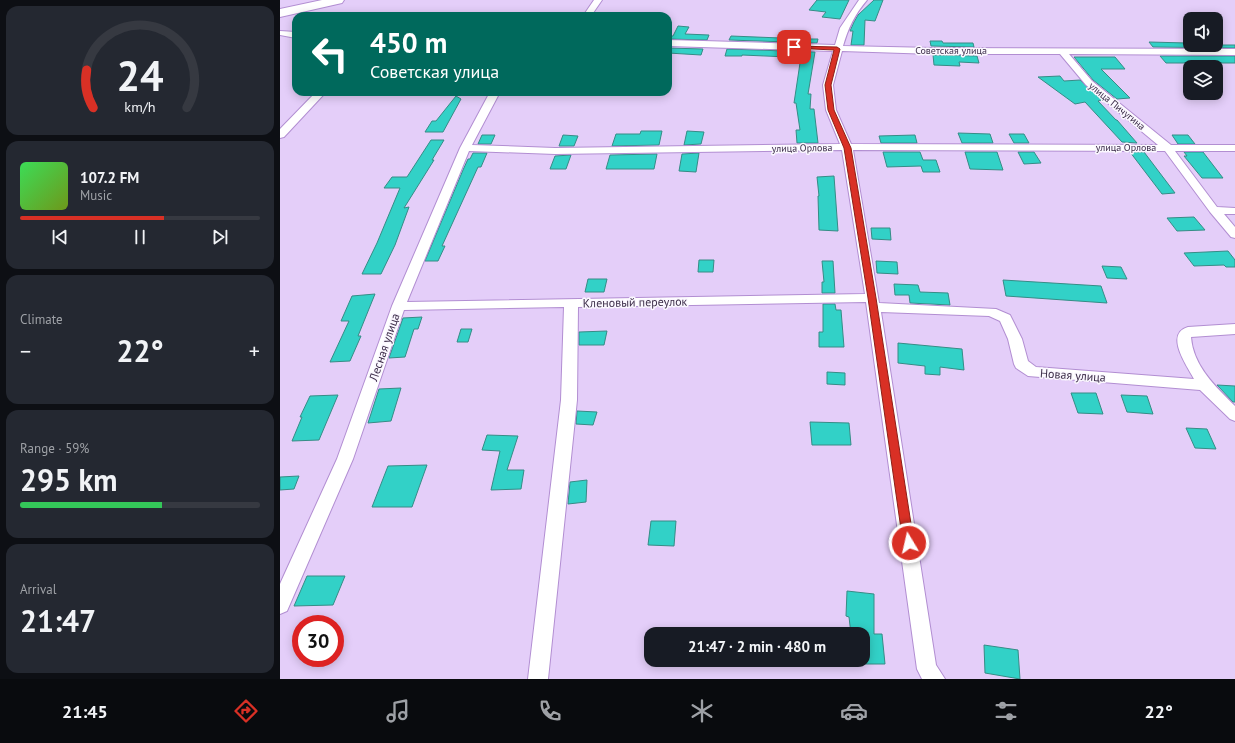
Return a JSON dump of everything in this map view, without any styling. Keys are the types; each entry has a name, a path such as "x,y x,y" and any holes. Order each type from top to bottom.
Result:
{"highway":[{"path":"280,13 338,0"}],"street":[{"path":"590,12 598,0"},
{"path":"863,0 858,5 844,28 828,85 831,110 847,148 928,669 935,679"},
{"path":"280,33 292,34"},
{"name":"Советская улица","path":"672,43 837,49 1235,52"},
{"name":"улица Пичугина","path":"1062,51 1088,83 1167,147 1214,210 1235,234"},
{"path":"280,135 317,96"},
{"name":"Лесная улица","path":"280,605 345,459 399,306 464,148 493,96"},
{"name":"улица Орлова","path":"464,148 555,151 847,148 1235,148"},
{"path":"1214,210 1235,211"},
{"name":"Кленовый переулок","path":"399,306 571,303 872,302"},
{"name":"Новая улица","path":"872,302 991,312 1005,318 1015,339 1021,364 1033,372 1204,385"},
{"path":"538,679 569,400 571,303"},
{"path":"1235,329 1188,332 1184,336 1184,341 1189,354 1204,385 1235,415"}],"building":[{"path":"817,0 849,0 840,19 822,17 826,12 809,10"},
{"path":"874,0 883,0 875,21 865,20 864,45 851,45 853,31 850,31 854,22 858,15"},
{"path":"678,26 689,27 685,34 709,35 707,40 672,39"},
{"path":"731,36 818,39 817,43 729,40"},
{"path":"930,41 942,41 943,43 973,43 974,47 931,46"},
{"path":"1149,42 1183,43 1183,47 1153,47"},
{"path":"1223,45 1235,45 1235,48 1223,48"},
{"path":"672,48 703,49 701,55 672,53"},
{"path":"727,49 815,52 808,94 811,94 810,109 814,109 818,143 797,143 796,130 800,130 796,103 794,103 800,63 787,62 788,57 742,55 725,56"},
{"path":"933,55 977,56 979,63 959,62 960,66 934,65"},
{"path":"1160,56 1235,56 1235,63 1223,63 1223,60 1183,60 1183,63 1166,63"},
{"path":"1074,57 1115,57 1125,69 1101,69 1130,98 1117,99 1093,80"},
{"path":"1060,76 1064,81 1080,80 1102,100 1098,101 1137,143 1122,142 1085,102 1075,104 1038,77"},
{"path":"456,96 461,99 443,132 425,132 432,121 436,121"},
{"path":"641,131 662,131 659,145 612,146 616,134 640,134"},
{"path":"687,131 704,132 701,144 684,145"},
{"path":"958,133 990,134 993,143 962,143"},
{"path":"1009,134 1024,134 1029,143 1014,143"},
{"path":"482,135 495,135 491,144 478,144"},
{"path":"563,135 578,136 574,146 559,146"},
{"path":"915,135 917,143 881,143 879,136"},
{"path":"1172,135 1188,135 1195,144 1178,144"},
{"path":"431,140 444,140 432,160 434,160 404,208 409,207 395,245 381,274 362,274 400,188 384,188 392,177 407,177"},
{"path":"883,152 920,152 923,160 936,160 940,172 923,172 921,166 887,167"},
{"path":"965,152 997,152 1003,170 970,169"},
{"path":"1018,152 1034,152 1041,163 1024,164"},
{"path":"1130,152 1144,152 1175,193 1162,194"},
{"path":"1184,152 1203,152 1223,178 1202,178 1184,156 1187,156"},
{"path":"473,153 487,153 481,167 478,167 442,246 445,246 438,261 425,261 463,170 468,159 470,159"},
{"path":"699,153 696,172 679,171 682,154"},
{"path":"657,154 654,169 606,169 610,155"},
{"path":"571,155 566,169 550,169 555,156"},
{"path":"834,176 838,231 819,230 819,196 817,177"},
{"path":"1194,217 1205,230 1177,231 1167,218"},
{"path":"871,228 890,228 891,240 872,239"},
{"path":"1228,251 1235,260 1235,267 1226,267 1224,265 1194,266 1184,253"},
{"path":"699,260 714,260 713,272 698,272"},
{"path":"822,261 833,261 835,293 822,293 822,282 824,282"},
{"path":"876,261 897,262 898,274 877,273"},
{"path":"1102,266 1121,267 1127,279 1107,278"},
{"path":"588,279 607,279 604,292 585,292"},
{"path":"1003,280 1101,286 1107,303 1006,296"},
{"path":"894,284 918,285 920,292 948,293 950,305 910,303 909,295 895,295"},
{"path":"375,294 358,336 361,336 350,361 330,362 349,321 341,321 352,296"},
{"path":"823,304 835,304 836,310 841,310 844,347 819,347 819,332 823,332"},
{"path":"422,317 418,329 414,329 405,357 389,358 403,318"},
{"path":"461,329 472,329 468,342 457,342"},
{"path":"607,331 604,345 579,345 579,332"},
{"path":"898,343 962,349 964,370 940,367 940,375 925,374 925,366 898,363"},
{"path":"827,372 845,373 845,385 827,384"},
{"path":"1217,385 1235,386 1235,402 1233,402"},
{"path":"401,388 391,421 368,423 379,389"},
{"path":"1071,393 1096,393 1103,414 1078,413"},
{"path":"338,395 319,440 292,441 302,417 300,417 310,396"},
{"path":"1121,395 1147,396 1153,414 1127,412"},
{"path":"577,411 597,412 593,425 576,424"},
{"path":"810,422 849,423 851,445 812,445"},
{"path":"1186,428 1207,429 1216,449 1195,448"},
{"path":"487,435 518,436 507,470 524,470 521,489 491,490 500,451 482,450"},
{"path":"427,465 412,507 372,507 388,466"},
{"path":"299,476 294,489 280,490 280,477"},
{"path":"587,480 586,502 568,504 570,482"},
{"path":"651,521 676,521 674,546 648,545"},
{"path":"307,576 345,576 333,605 294,606"},
{"path":"847,591 874,594 874,634 882,634 885,664 870,664 870,627 850,627 849,617 846,616"},
{"path":"984,645 1018,650 1020,679 985,673"}],"route":[{"path":"794,47 837,49 828,85 831,110 847,148 872,298 909,543"}]}
